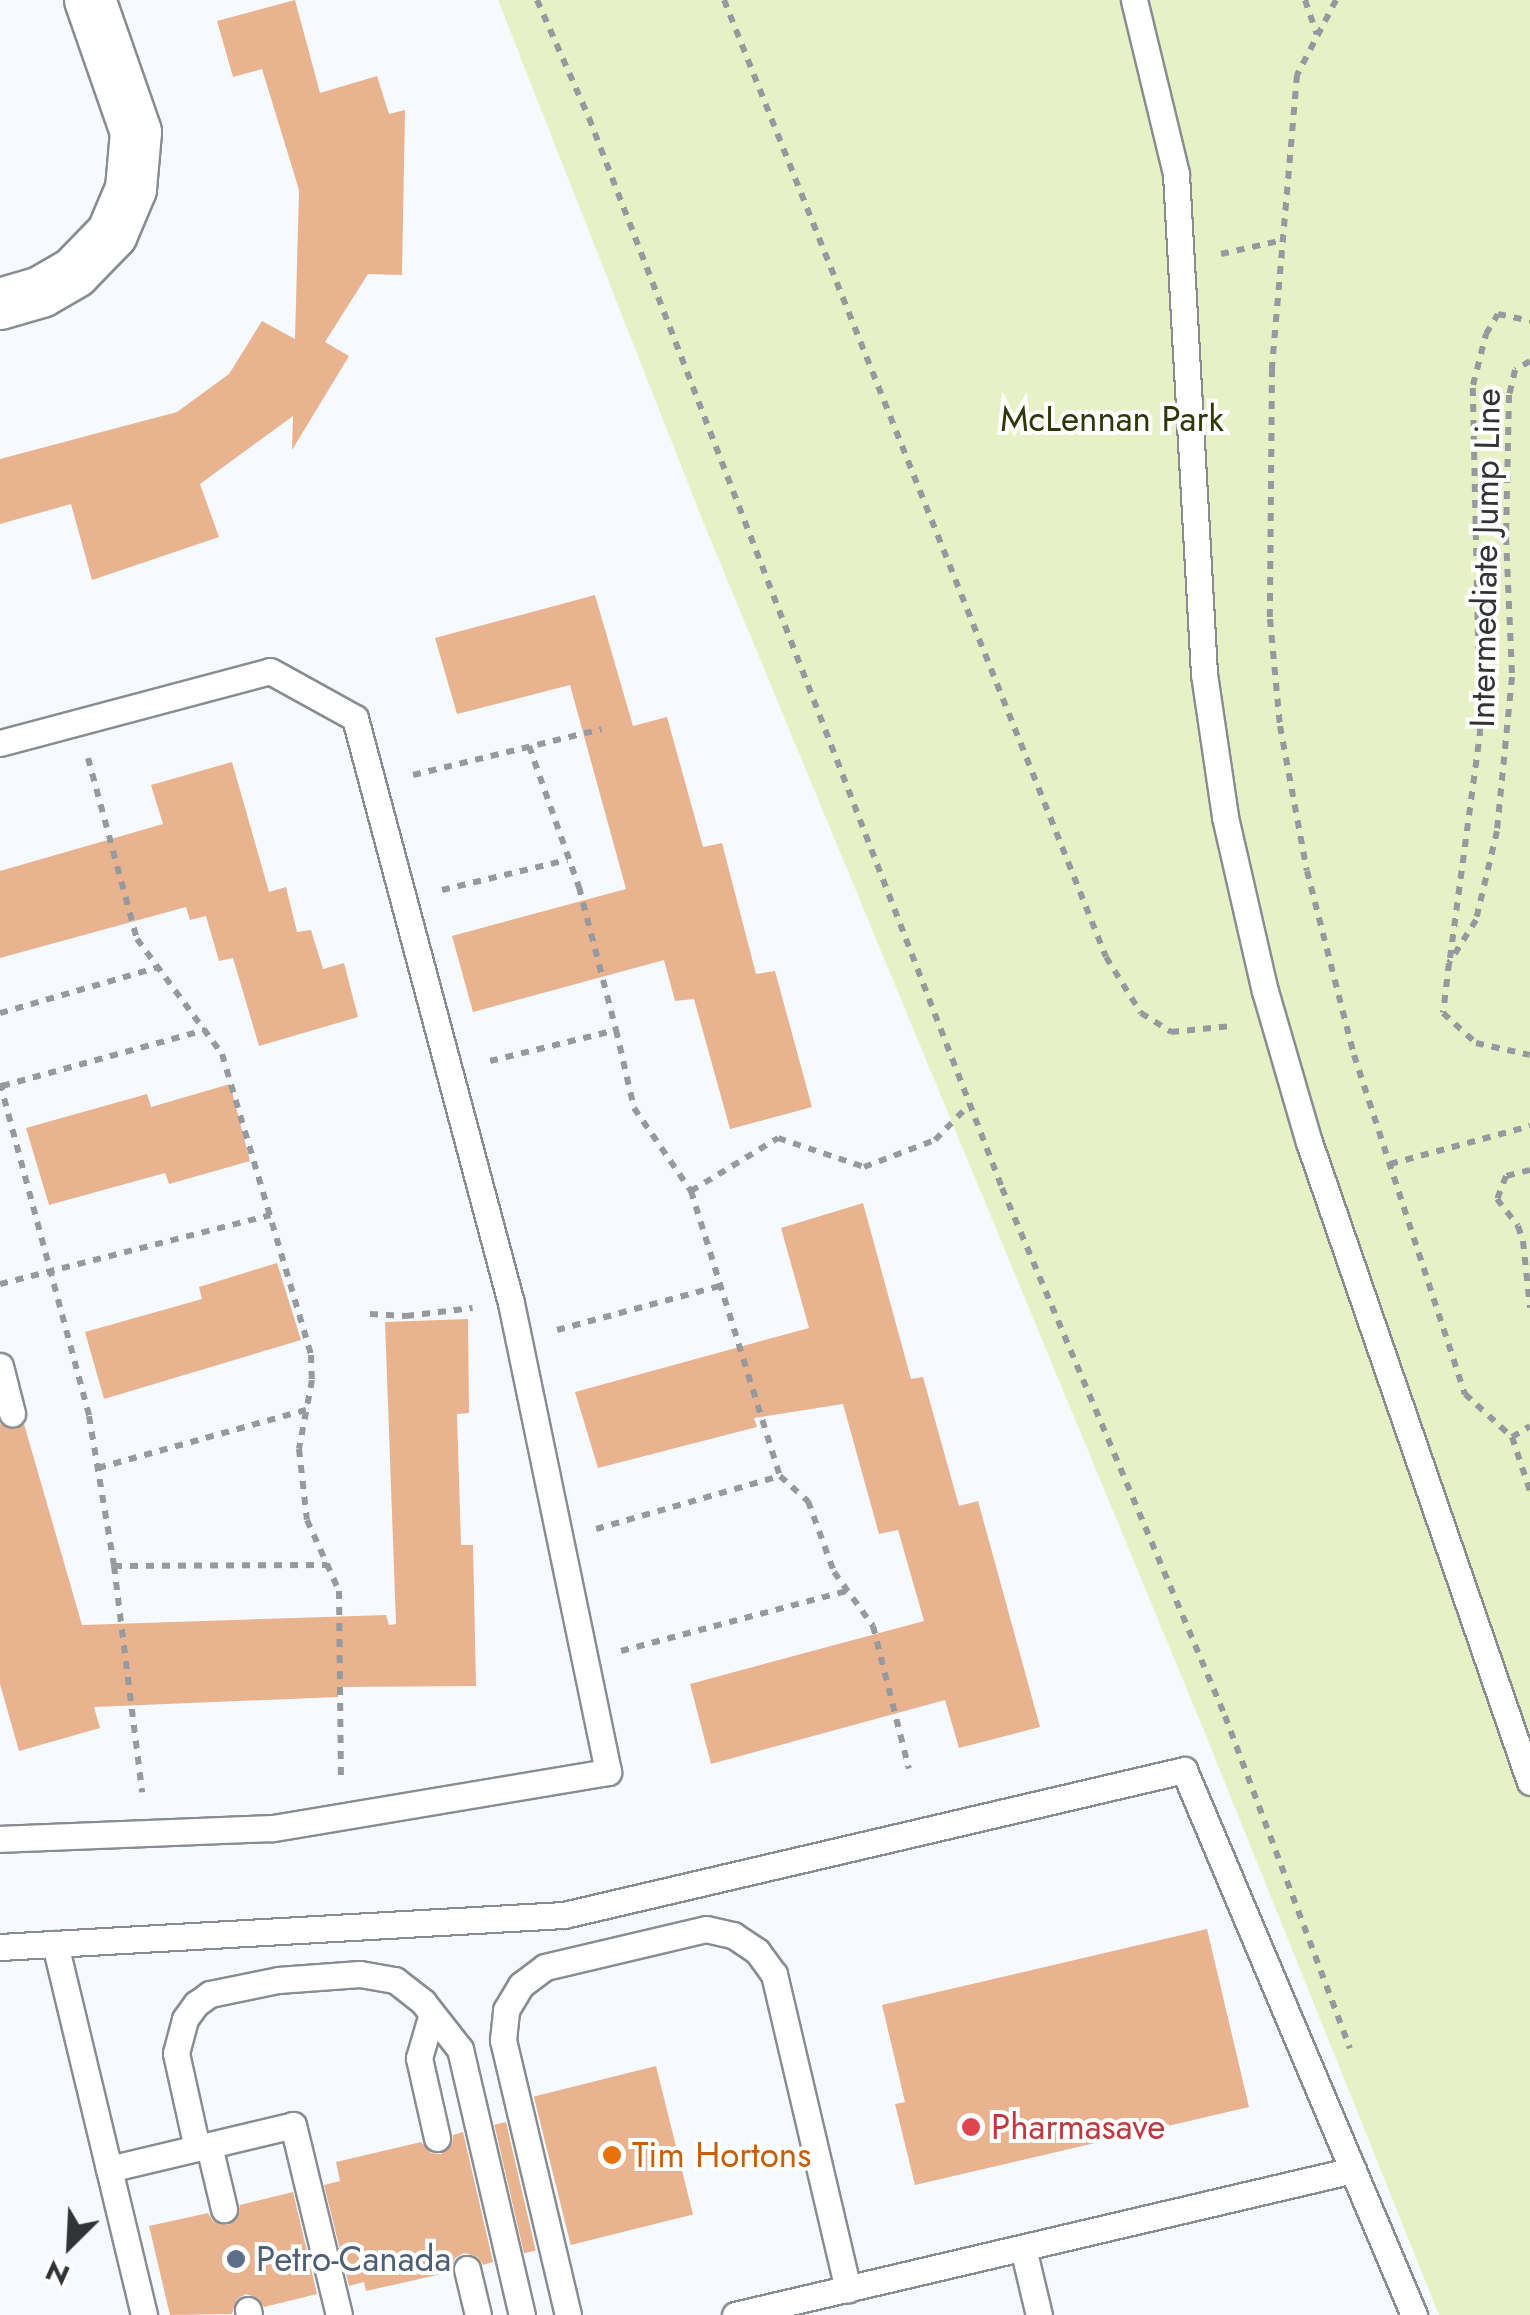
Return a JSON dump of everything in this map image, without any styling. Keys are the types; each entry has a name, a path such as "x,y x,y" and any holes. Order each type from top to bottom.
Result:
{"street":[{"path":"0,304 42,292 75,272 112,234 130,189 136,132 90,0"}],"lane":[{"path":"1134,0 1176,174 1191,376 1192,518 1204,674 1225,817 1272,1018 1309,1142 1530,1782"},
{"path":"0,743 270,671 355,718 511,1303 608,1772 272,1828 0,1839"},
{"path":"0,1366 12,1413"},
{"path":"0,1947 564,1915 1184,1770 1414,2315"},
{"path":"568,2315 504,2040 506,2010 521,1985 544,1967 706,1929 733,1935 757,1952 774,1974 848,2289"},
{"path":"56,1944 144,2315"},
{"path":"224,2209 176,2053 185,2019 210,1994 278,1980 377,1974 410,1989 460,2049 522,2315"},
{"path":"431,2016 419,2058 438,2138"},
{"path":"109,2169 293,2126 339,2315"},
{"path":"735,2315 1353,2170"},
{"path":"1024,2248 1040,2315"},
{"path":"467,2268 478,2315"}],"path":[{"path":"536,0 589,118 970,1104 1225,1716 1357,2066"},
{"path":"724,0 1106,957 1140,1013 1171,1032 1220,1029 1272,1018"},
{"path":"1304,0 1318,36"},
{"path":"1336,0 1297,75 1272,370 1270,619 1280,726 1307,871 1354,1055 1465,1394 1512,1437 1530,1491"},
{"path":"1182,262 1283,240"},
{"path":"1449,963 1480,732 1473,385 1486,334 1498,314 1530,321"},
{"name":"Intermediate Jump Line","path":"1530,362 1516,370 1508,395 1506,537 1512,677 1497,831 1476,920 1449,963 1442,1012 1476,1043 1530,1055"},
{"path":"78,722 137,939 222,1054 311,1354 299,1449 307,1520 339,1591 342,1816"},
{"path":"373,784 601,729"},
{"path":"529,746 568,860 634,1108 691,1190 780,1476 808,1501 834,1572 873,1626 909,1769"},
{"path":"404,899 568,860"},
{"path":"0,1013 160,967"},
{"path":"147,1833 114,1566 89,1416 1,1084 205,1030"},
{"path":"451,1075 498,1058 616,1030"},
{"path":"691,1190 778,1138 864,1167 935,1140 970,1104"},
{"path":"1390,1164 1530,1126"},
{"path":"1530,1170 1506,1176 1497,1199 1518,1226 1523,1241 1530,1308"},
{"path":"0,1284 270,1215"},
{"path":"370,1314 406,1316 511,1303 555,1331 720,1286"},
{"path":"98,1468 306,1410"},
{"path":"1512,1437 1530,1426"},
{"path":"561,1538 780,1476"},
{"path":"114,1566 327,1564"},
{"path":"586,1660 847,1591"}],"green space":[{"name":"McLennan Park","path":"498,0 1530,0 1530,2315 1439,2315 1205,1733 702,519"}],"building":[{"path":"295,0 320,93 377,76 389,114 405,110 402,275 368,274 325,342 349,356 292,450 293,416 200,484 219,537 92,580 71,504 0,524 0,459 177,412 229,374 262,321 295,339 299,190 262,69 233,77 217,21"},
{"path":"595,595 633,726 667,717 703,847 722,843 756,974 775,971 812,1107 730,1129 694,999 675,1001 664,960 473,1012 452,936 626,889 570,685 457,714 435,638"},
{"path":"232,762 269,892 286,887 297,932 311,930 323,969 344,963 358,1017 259,1046 233,958 219,961 206,916 190,920 186,907 0,958 0,871 163,824 151,785"},
{"path":"230,1084 250,1161 169,1184 165,1173 49,1205 26,1128 147,1094 151,1107"},
{"path":"863,1203 911,1379 923,1377 959,1506 978,1501 1040,1727 959,1748 945,1700 711,1764 690,1684 924,1621 898,1530 879,1534 843,1404 754,1418 757,1427 598,1468 575,1392 809,1328 781,1228"},
{"path":"277,1263 301,1340 104,1399 85,1332 202,1299 199,1287"},
{"path":"468,1319 469,1413 457,1414 461,1545 473,1545 476,1686 338,1687 338,1697 94,1707 100,1728 19,1751 0,1684 0,1424 15,1429 24,1424 82,1625 386,1615 389,1625 396,1624 385,1322"},
{"path":"1207,1929 1249,2107 915,2185 895,2104 905,2102 882,2005"},
{"name":"Tim Hortons","path":"656,2066 693,2214 571,2245 534,2096"},
{"path":"506,2122 536,2251 524,2253 494,2125"},
{"path":"463,2132 493,2262 483,2265 478,2257 464,2253 455,2258 451,2272 366,2291 364,2282 349,2286 324,2185 340,2181 336,2162 421,2142 431,2153 441,2154 452,2144 453,2135"},
{"name":"Petro-Canada","path":"293,2192 317,2294 264,2307 259,2299 246,2294 237,2299 232,2314 170,2315 149,2226 208,2213 213,2221 227,2225 236,2220 240,2205"}],"place":[{"name":"Pharmasave","path":"971,2127"},
{"name":"Tim Hortons","path":"612,2155"},
{"name":"Petro-Canada","path":"236,2259"}]}
